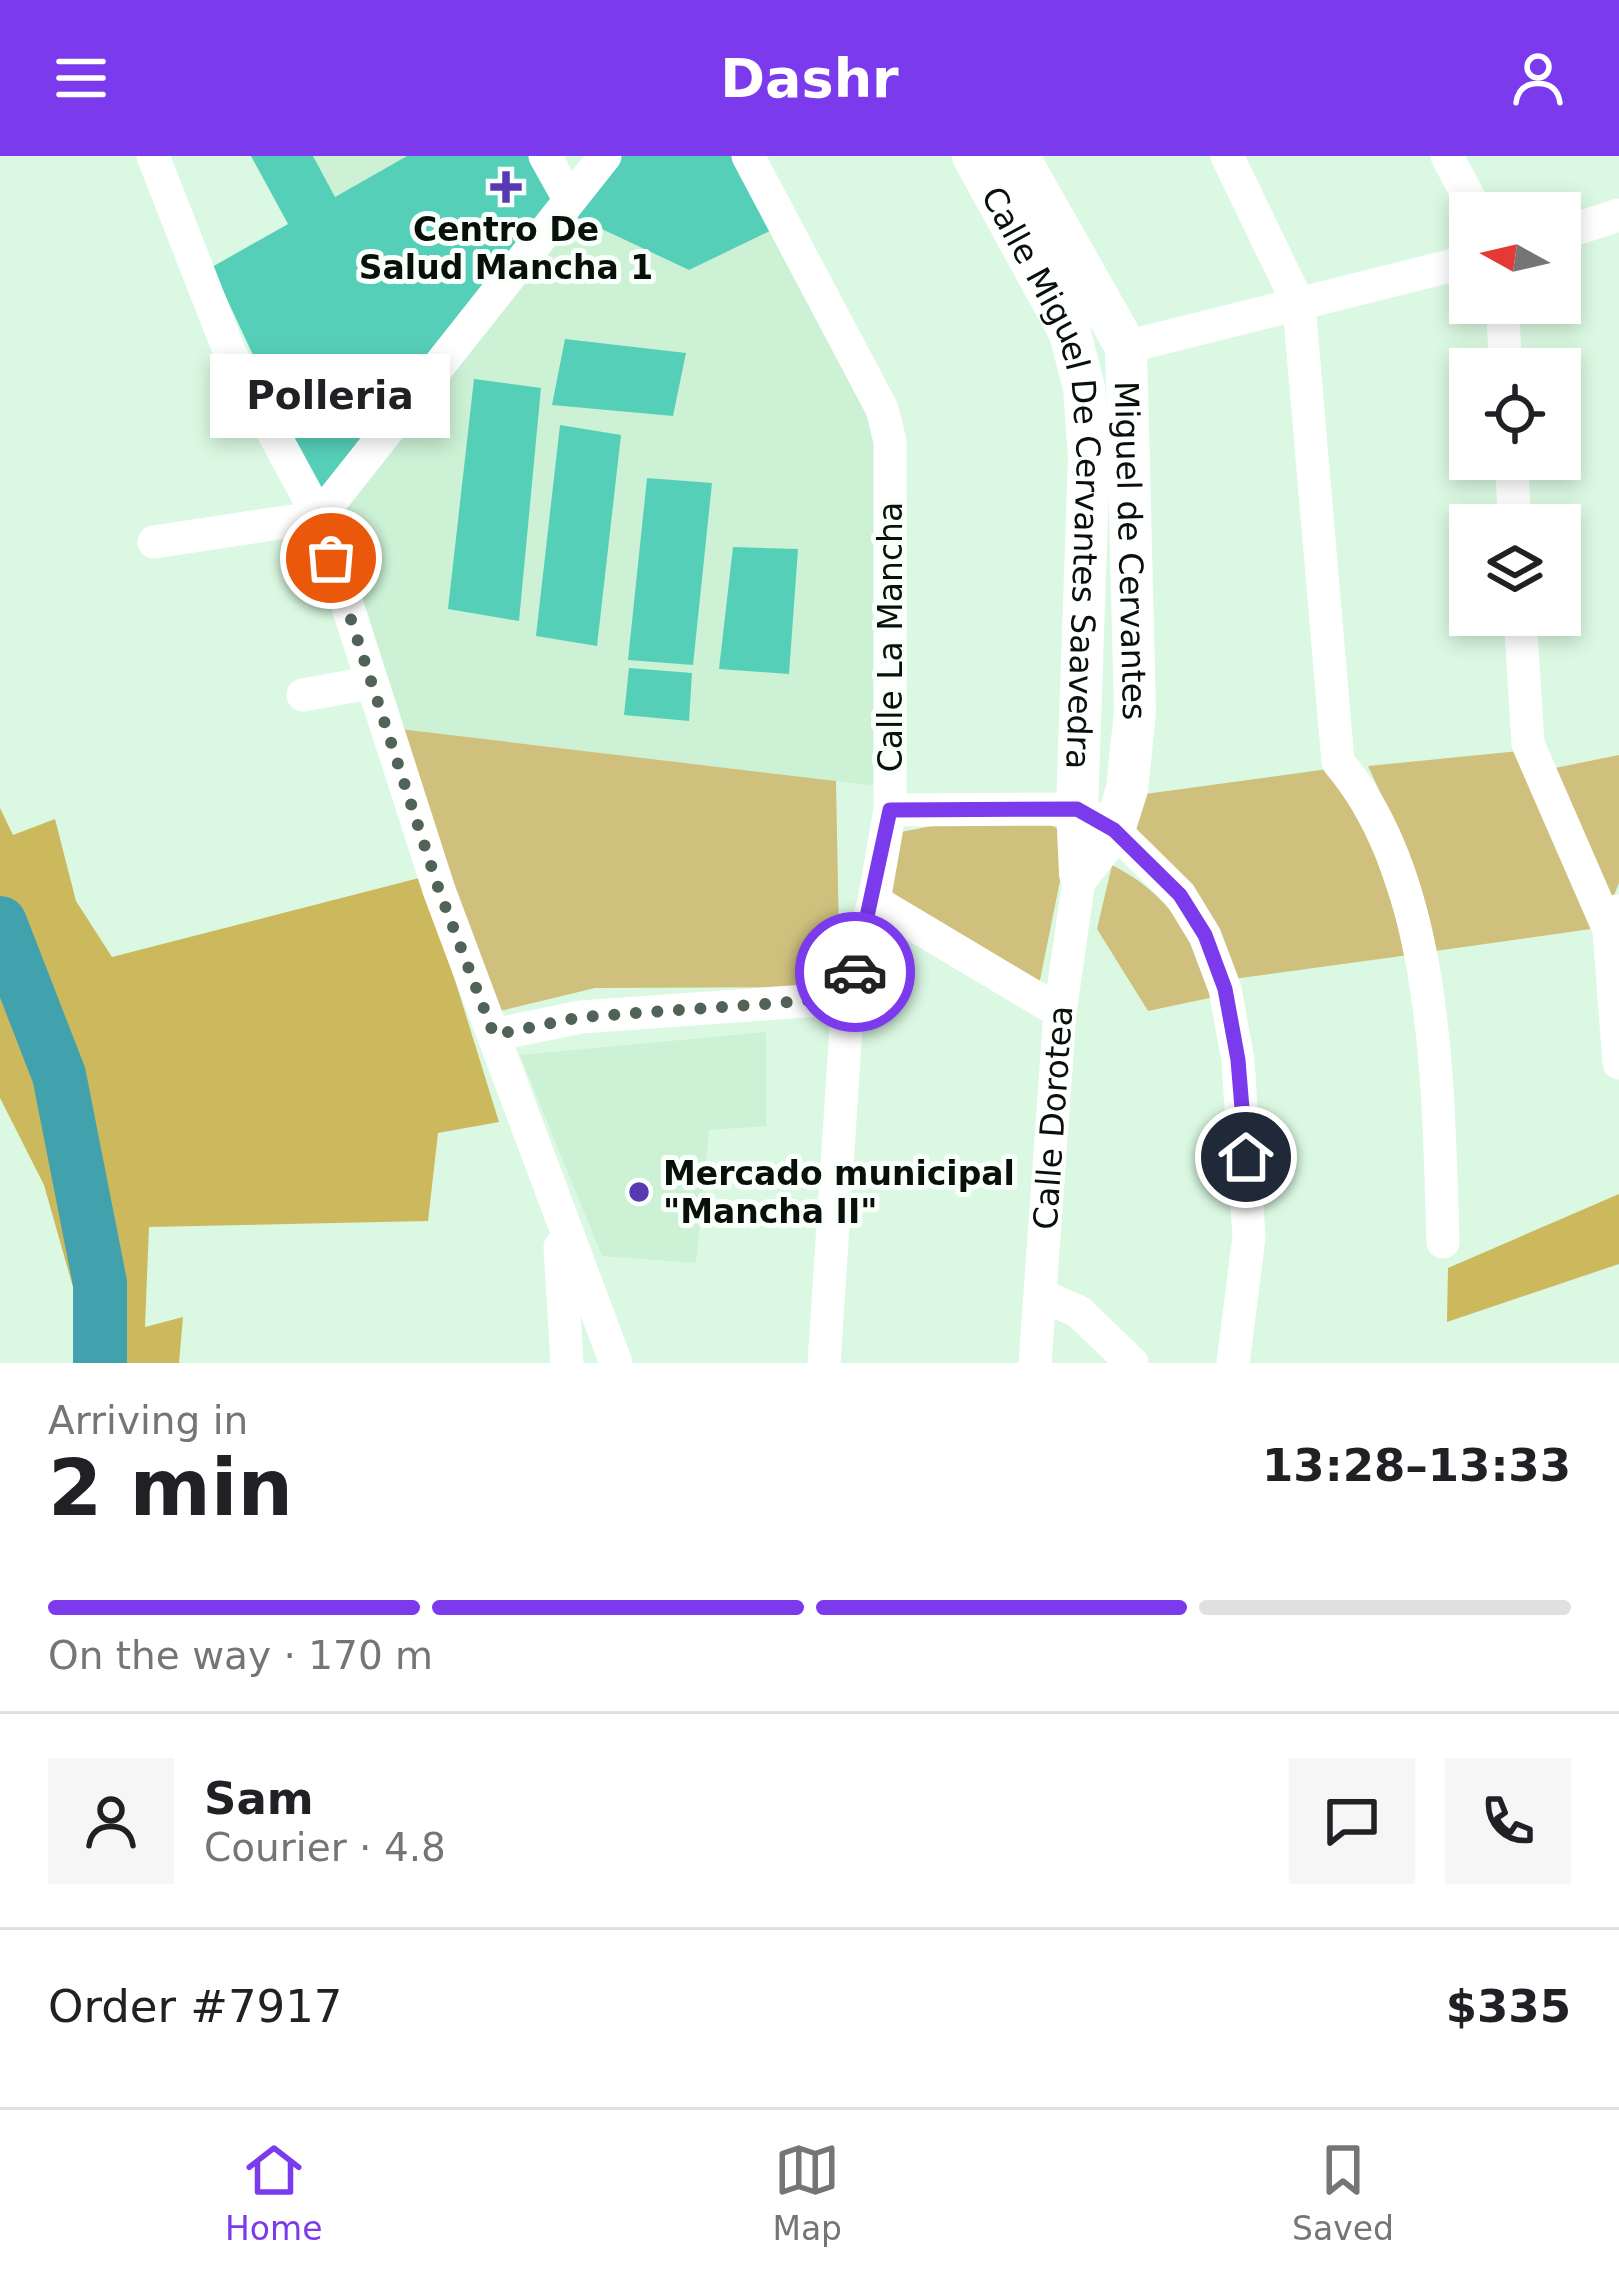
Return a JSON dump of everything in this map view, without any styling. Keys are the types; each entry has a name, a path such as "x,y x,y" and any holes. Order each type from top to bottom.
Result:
{"main road":[{"name":"Calle Miguel De Cervantes Saavedra","path":"973,156 1070,333 1084,388 1089,458 1077,809"},
{"name":"Miguel de Cervantes","path":"1018,156 1126,347 1135,712 1127,789 1114,830"},
{"name":"Calle Dorotea","path":"1077,809 1081,873"},
{"name":"Calle Dorotea","path":"1081,873 1114,830"}],"street":[{"path":"153,156 230,353 319,517 369,683 559,1221 616,1363"},
{"path":"545,156 569,199"},
{"path":"154,542 319,517 605,156"},
{"name":"Calle La Mancha","path":"748,156 888,422 890,810 874,901 848,998 824,1363"},
{"path":"1227,156 1299,305 1338,762 1363,790 1404,894 1437,1038 1443,1243"},
{"path":"1447,156 1466,192"},
{"path":"1581,227 1619,215"},
{"path":"1126,347 1449,266"},
{"path":"1521,636 1528,744 1614,918 1619,1064"},
{"path":"304,695 369,683"},
{"path":"890,810 1077,809 1114,830 1180,895 1205,935 1225,989 1238,1060 1249,1237 1233,1363"},
{"name":"Calle Dorotea","path":"1035,1363 1060,1012 1081,873"},
{"path":"874,901 1060,1012"},
{"path":"494,1035 581,1017 848,998"},
{"path":"559,1221 567,1363"},
{"path":"1041,1295 1079,1312 1132,1363"}],"shaded area":[{"path":"313,156 407,156 335,197"},
{"path":"572,215 689,270 772,230 877,432 878,786 400,729 335,519"},
{"path":"400,729 836,781 840,987 595,988 492,1013"},
{"path":"1519,751 1598,928 1428,952 1398,831 1368,766"},
{"path":"1619,755 1619,883 1608,910 1540,771"},
{"path":"1328,769 1355,795 1409,955 1233,979 1126,822 1145,794"},
{"path":"0,808 13,835 55,819 76,901 112,957 423,877 499,1122 438,1133 428,1221 149,1227 145,1327 183,1317 179,1363 82,1363 84,1326 44,1185 0,1098"},
{"path":"953,822 1043,822 1057,828 1064,861 1039,985 884,898 901,832"},
{"path":"1112,865 1150,890 1178,920 1219,996 1148,1011 1097,929"},
{"name":"Mercado municipal \"Mancha II\"","path":"766,1032 766,1126 709,1130 696,1263 602,1256 520,1055"},
{"path":"1619,1194 1619,1264 1447,1322 1448,1268"}],"building":[{"path":"251,156 313,156 335,197 407,156 536,156 556,196 322,503 212,267 288,224"},
{"path":"619,156 734,156 772,230 689,270 572,215"},
{"path":"565,339 686,353 673,416 552,405"},
{"path":"474,379 541,388 519,621 448,609"},
{"path":"560,425 621,435 597,646 536,636"},
{"path":"647,478 712,483 693,665 628,660"},
{"path":"733,547 798,549 789,674 719,669"},
{"path":"629,668 692,673 689,721 624,715"}],"waterway":[{"path":"0,923 59,1075 100,1283 100,1363"}],"way so far":[{"path":"331,558 439,890 494,1035 581,1017 848,998 855,972"}],"place":[{"name":"Centro De Salud Mancha 1","path":"506,187"},
{"name":"Polleria","path":"331,558"},
{"name":"Mercado municipal \"Mancha II\"","path":"639,1192"}],"route":[{"path":"855,972 890,810 1014,813 1077,809 1114,830 1180,895 1205,935 1225,989 1238,1060 1246,1157"}]}
